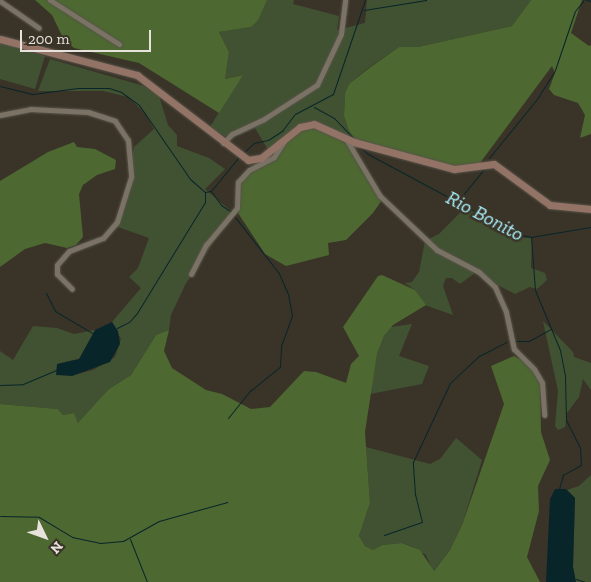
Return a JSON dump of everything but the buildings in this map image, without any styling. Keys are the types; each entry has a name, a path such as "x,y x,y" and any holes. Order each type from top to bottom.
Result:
{"street":[{"path":"50,0 119,44"},
{"path":"223,143 232,134 264,119 317,85 341,34 345,0"},
{"path":"0,1 39,28"},
{"path":"0,39 137,75 223,143 252,160 261,158 300,127 314,124 346,139 454,169 494,164 550,205 591,209"},
{"path":"0,115 30,109 88,112 115,121 128,140 131,176 117,222 103,238 69,251 57,265 56,274 72,289"},
{"path":"346,139 380,196 438,250 479,272 495,287 506,312 514,349 534,369 542,383 544,415"},
{"path":"190,274 206,245 237,208 238,182 249,170 274,157 284,140"}],"green space":[{"path":"35,0 267,0 258,20 251,27 219,32 229,52 225,79 243,75 219,113 139,63 74,48 64,40 52,15"},
{"path":"267,0 294,0 293,4 339,16 337,30 365,23 367,0 531,0 512,26 418,47 399,47 367,69 349,84 345,93 344,116 349,131 357,141 270,153 255,128 240,135 224,136 210,127 242,75 225,79 229,52 219,32 251,27"},
{"path":"531,0 582,0 571,33 589,46 591,45 591,134 580,138 585,115 578,103 554,95 549,89 555,73 552,66 480,163 458,168 365,146 356,148 353,150 358,163 382,200 373,213 346,240 328,243 329,255 286,266 265,254 236,210 239,185 248,169 303,128 315,126 357,141 349,131 344,116 345,93 349,84 399,47 418,47 512,26"},
{"path":"0,43 45,56 35,89 0,79"},
{"path":"50,59 144,86 159,96 168,125 177,135 177,146 209,158 225,169 205,189 233,213 185,285 171,315 169,330 156,335 131,375 109,389 89,415 78,423 74,413 63,415 58,409 0,404 0,351 13,360 33,326 57,328 74,334 95,330 83,355 79,359 65,362 70,376 93,370 115,357 121,339 112,322 141,288 129,277 138,268 149,238 115,226 124,210 134,147 154,129 145,113 128,97 103,91 38,91"},
{"path":"74,142 77,147 95,149 116,160 115,169 97,175 83,185 79,194 83,237 76,245 67,248 45,243 25,249 0,267 0,181 48,152"},
{"path":"472,209 524,238 532,238 531,268 545,273 547,280 537,289 530,287 515,294 475,273 460,284 452,278 446,278 443,286 453,315 425,305 415,290 405,283 412,282 419,272 425,241 439,234 462,211"},
{"path":"382,275 415,290 426,305 393,325 384,336 377,354 365,432 370,503 359,536 365,546 373,550 382,545 402,543 420,550 434,571 450,550 462,525 504,404 491,366 514,356 534,367 540,375 541,432 550,460 538,486 539,511 527,557 540,582 0,582 0,404 58,409 63,415 74,413 78,423 109,389 131,375 156,335 169,330 164,351 172,368 206,390 222,394 251,409 270,407 304,371 316,372 346,383 351,364 359,356 343,327 378,276"},
{"path":"543,321 573,352 574,357 591,363 591,390 583,379 579,397 567,413 565,427 558,430 555,426 558,391"},
{"path":"412,324 399,356 429,366 422,384 370,394 377,354 384,336 391,327"},
{"path":"456,438 482,460 462,525 450,550 433,572 426,555 411,546 402,543 382,545 373,550 365,546 359,536 370,503 366,447 430,464 440,459"},
{"path":"591,475 591,582 576,582 573,567 575,498 567,490 579,486"}],"water":[{"path":"112,322 118,331 120,344 110,362 72,376 56,375 57,364 79,359 95,330"},
{"path":"555,489 566,489 575,498 573,567 576,582 546,582 550,499"}],"waterway":[{"path":"243,153 254,143 268,140 282,131 295,114 333,94 365,0"},
{"path":"364,10 426,0"},
{"path":"489,158 537,99 555,70 575,11 584,0"},
{"path":"586,0 591,1"},
{"name":"Rio Bonito","path":"0,86 33,94 78,88 109,88 121,92 139,105 190,179 205,192 211,191 238,158"},
{"name":"Rio Bonito","path":"314,107 334,118 354,139"},
{"name":"Rio Bonito","path":"359,146 368,154 517,234 531,237 591,227"},
{"path":"458,201 484,169"},
{"path":"211,191 221,205 230,211"},
{"path":"117,328 129,322 137,313 205,202 205,192"},
{"path":"228,418 250,391 280,367 281,346 292,316 288,294 278,272 235,217"},
{"name":"Rio Bonito","path":"531,237 535,290 560,350 565,376 566,420 580,447 581,465 563,475 559,489"},
{"path":"46,293 55,311 94,334"},
{"path":"515,341 529,341 551,329"},
{"path":"384,535 422,522 415,494 413,462 450,383 479,356 507,342"},
{"path":"0,385 23,384 56,370"},
{"path":"0,516 39,517 72,537 100,543 123,541 159,521 227,502"},
{"path":"130,539 147,582"},
{"path":"576,579 585,582"}]}
